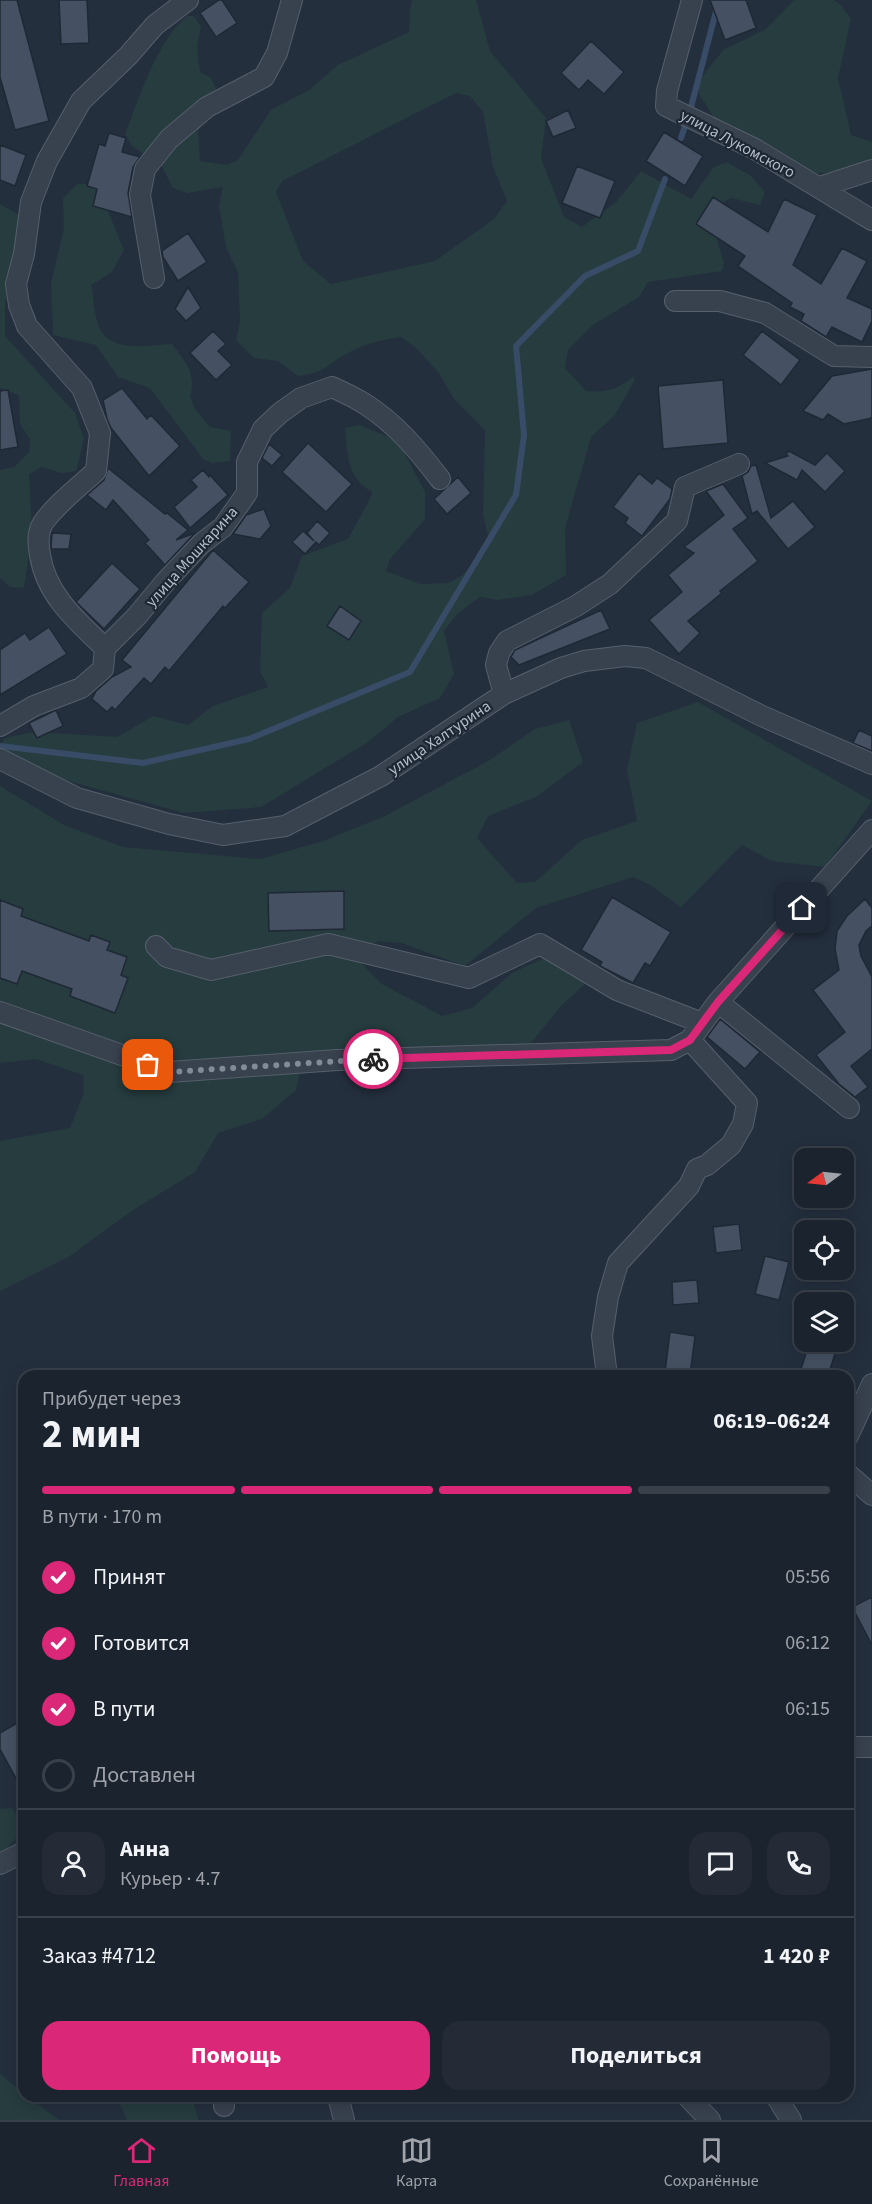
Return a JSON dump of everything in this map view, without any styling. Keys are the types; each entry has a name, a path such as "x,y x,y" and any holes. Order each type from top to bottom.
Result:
{"street":[{"path":"0,726 34,705 81,688 103,669 105,648 64,607 50,588 41,567 38,541 42,525 64,500 96,471 100,433 82,388 27,326 19,305 16,284 24,254 31,202 47,161 81,101 128,56 155,25 188,0"},
{"path":"154,278 140,195 145,169 169,139 207,107 264,77 277,53 292,0"},
{"name":"улица Лукомского","path":"692,0 667,91 666,106 755,149 872,220"},
{"path":"820,187 872,170"},
{"path":"675,300 720,301 765,313 834,356 872,357"},
{"name":"улица Мошкарина","path":"105,648 137,616 166,580 201,544 223,527 247,493 247,462 263,429 280,412 301,398 332,387 365,404 393,425 419,451 440,479"},
{"path":"504,694 496,665 499,653 507,641 576,606 610,584 677,521 685,487 739,464"},
{"name":"улица Халтурина","path":"0,759 77,798 169,824 223,835 285,826 381,776 504,694 561,668 584,661 626,656 645,658 762,716 872,764"},
{"path":"0,1012 170,1072 337,1060 671,1050 690,1040 718,1002 872,830"},
{"path":"156,946 167,957 212,970 328,944 469,978 540,944 617,990 702,1023"},
{"path":"718,1002 849,1108"},
{"path":"606,1370 602,1336 608,1297 618,1263 689,1186 697,1169 707,1165 731,1145 743,1124 747,1103 690,1040"},
{"path":"854,1423 872,1383"},
{"path":"854,1479 872,1495"},
{"path":"854,1747 872,1747"},
{"path":"0,1864 18,1854"},
{"path":"340,2102 344,2120"},
{"path":"693,2102 710,2120"},
{"path":"780,2102 790,2120"}],"green space":[{"path":"412,0 476,0 490,51 546,118 541,158 564,217 582,227 617,201 641,171 691,199 713,168 726,162 750,175 765,192 760,205 731,198 708,210 724,263 722,271 648,282 639,297 593,325 568,350 565,368 586,391 606,391 622,385 633,377 635,380 614,416 591,437 565,528 566,575 532,595 498,600 480,597 458,613 444,631 454,674 440,698 398,717 368,742 261,807 184,813 61,779 31,765 0,746 5,738 33,732 117,737 153,716 188,725 213,706 268,687 260,671 262,613 290,588 302,556 348,539 370,499 372,492 357,479 350,464 345,428 359,425 389,437 403,450 425,492 425,519 390,559 386,571 420,584 448,583 463,575 483,551 488,536 483,514 485,430 454,399 439,373 416,348 401,337 363,346 322,370 298,376 278,361 254,358 236,340 240,321 238,272 226,247 219,207 223,187 187,193 173,188 162,167 132,146 125,134 158,55 166,40 187,16 194,16 201,27 197,46 200,72 211,78 219,95 198,131 200,161 227,165 238,160 271,110 309,90 338,65 409,32","holes":["456,93 470,96 483,112 493,167 507,201 494,219 435,261 331,284 303,261 276,192 282,181"]},
{"path":"794,0 834,0 840,4 851,19 838,78 851,135 872,142 872,177 842,171 813,174 715,119 699,94 699,81 723,50 766,29"},
{"path":"77,184 92,184 100,192 124,250 112,272 91,285 99,327 104,336 121,345 172,344 191,374 190,396 195,409 210,427 231,431 230,461 212,463 203,459 150,388 118,377 96,345 53,335 51,284 64,228 63,198"},
{"path":"0,204 19,215 24,245 5,302 5,336 75,413 84,439 76,471 61,473 42,467 29,474 32,533 24,588 10,587 0,578 0,470 14,467 29,452 30,439 20,424 19,395 0,388"},
{"path":"698,702 872,801 825,867 772,861 742,845 681,907 650,885 633,877 536,908 465,966 401,943 380,941 350,952 382,984 442,1016 472,1008 512,973 568,947 585,984 562,1005 530,1044 304,1054 296,1090 262,1119 218,1133 195,1172 130,1212 70,1256 0,1291 0,1141 70,1128 84,1093 83,1075 36,1059 0,1063 0,786 64,825 123,847 260,859 323,841 385,816 490,760 535,729 569,720 583,762 536,797 488,816 477,838 517,883 535,882 582,840 637,821 627,770 637,723"},
{"path":"12,1808 18,1818 18,1836 0,1855 0,1809"},
{"path":"0,2074 18,2088 18,2102 35,2102 59,2120 0,2120"},
{"path":"119,2102 194,2102 198,2120 127,2120"}],"building":[{"path":"0,0 17,0 49,121 15,130 0,77"},
{"path":"59,0 87,0 89,43 61,44"},
{"path":"222,0 237,23 216,37 200,13"},
{"path":"710,0 746,0 756,28 725,40"},
{"path":"591,41 624,72 604,94 588,80 579,90 561,73"},
{"path":"568,110 576,128 553,137 546,121"},
{"path":"664,132 703,156 685,186 646,161"},
{"path":"109,133 126,138 122,152 140,157 133,167 128,193 132,217 93,206 97,189 87,186 99,144 105,146"},
{"path":"0,145 26,155 15,186 0,180"},
{"path":"577,166 615,181 600,218 562,203"},
{"path":"713,197 768,232 784,199 817,215 793,265 821,284 842,248 867,261 847,298 872,309 872,321 862,342 832,327 826,337 801,321 804,314 790,307 792,303 738,266 745,256 696,224"},
{"path":"188,233 207,262 178,281 163,257 162,251"},
{"path":"188,287 201,308 186,321 175,309"},
{"path":"213,331 226,344 218,351 232,365 216,380 190,353"},
{"path":"762,331 800,360 781,385 743,355"},
{"path":"872,369 872,418 844,424 828,414 823,420 803,411 832,376"},
{"path":"723,380 728,443 663,449 658,386"},
{"path":"122,388 147,419 151,415 180,446 149,476 111,428 107,419 103,400"},
{"path":"8,390 18,447 0,450 0,391"},
{"path":"308,443 352,484 326,512 282,472"},
{"path":"269,444 282,455 272,466 262,458"},
{"path":"789,451 815,465 827,453 845,471 825,492 802,470 797,480 765,463 788,456 786,454"},
{"path":"756,465 771,518 793,501 815,527 788,549 757,511 752,514 742,476 751,466"},
{"path":"108,468 188,530 176,540 195,533 165,565 145,543 149,540 113,500 106,510 87,495 104,480"},
{"path":"203,470 228,495 190,528 174,507 197,487 191,480"},
{"path":"639,473 652,484 657,478 672,489 670,499 642,536 625,523 628,518 613,507"},
{"path":"458,477 471,493 447,514 434,499"},
{"path":"723,484 748,518 733,529 758,561 720,591 722,593 688,621 700,633 679,654 649,620 682,592 668,575 694,553 684,547 724,515 706,491"},
{"path":"264,509 271,526 260,539 233,534 246,515"},
{"path":"317,521 330,533 319,545 316,542 305,554 292,542 303,531 314,541 307,533"},
{"path":"52,533 71,534 69,549 51,549"},
{"path":"213,550 249,582 225,608 223,606 169,671 165,667 151,684 144,678 115,710 112,707 107,712 92,699 96,691 112,677 131,667 122,660"},
{"path":"112,563 140,589 104,629 76,602"},
{"path":"340,606 361,621 349,640 327,626"},
{"path":"601,610 610,629 519,665 511,657 515,650"},
{"path":"49,627 67,654 0,695 0,650 25,633 30,640"},
{"path":"56,710 63,726 37,738 29,723"},
{"path":"859,730 872,736 872,751 853,743"},
{"path":"344,891 344,929 269,931 268,893"},
{"path":"612,897 671,932 650,966 645,963 633,983 600,966 602,962 581,950"},
{"path":"865,899 872,908 872,926 866,931 859,945 861,956 872,977 872,1049 851,1066 868,1087 855,1097 839,1084 816,1055 845,1032 813,990 839,970 835,949 837,931 847,916"},
{"path":"0,900 23,909 21,916 89,941 91,935 110,942 107,950 127,957 121,975 128,978 115,1013 70,996 72,989 22,971 17,984 0,978"},
{"path":"720,1019 760,1052 745,1069 707,1037"},
{"path":"739,1224 742,1250 716,1253 713,1227"},
{"path":"765,1256 789,1262 779,1300 755,1294"},
{"path":"697,1280 699,1303 673,1305 672,1282"},
{"path":"670,1332 695,1336 691,1370 665,1370"},
{"path":"806,1352 836,1352 830,1370 801,1370"},
{"path":"872,1597 872,1645 854,1611 854,1606"},
{"path":"18,1722 18,1782 0,1749 0,1733"}],"waterway":[{"path":"681,138 719,0"},
{"path":"0,746 143,763 249,739 410,672 516,495 524,435 516,346 585,276 638,251 665,179"}],"way so far":[{"path":"148,1065 170,1072 373,1059"}],"route":[{"path":"373,1059 671,1050 690,1040 718,1002 802,908"}]}
